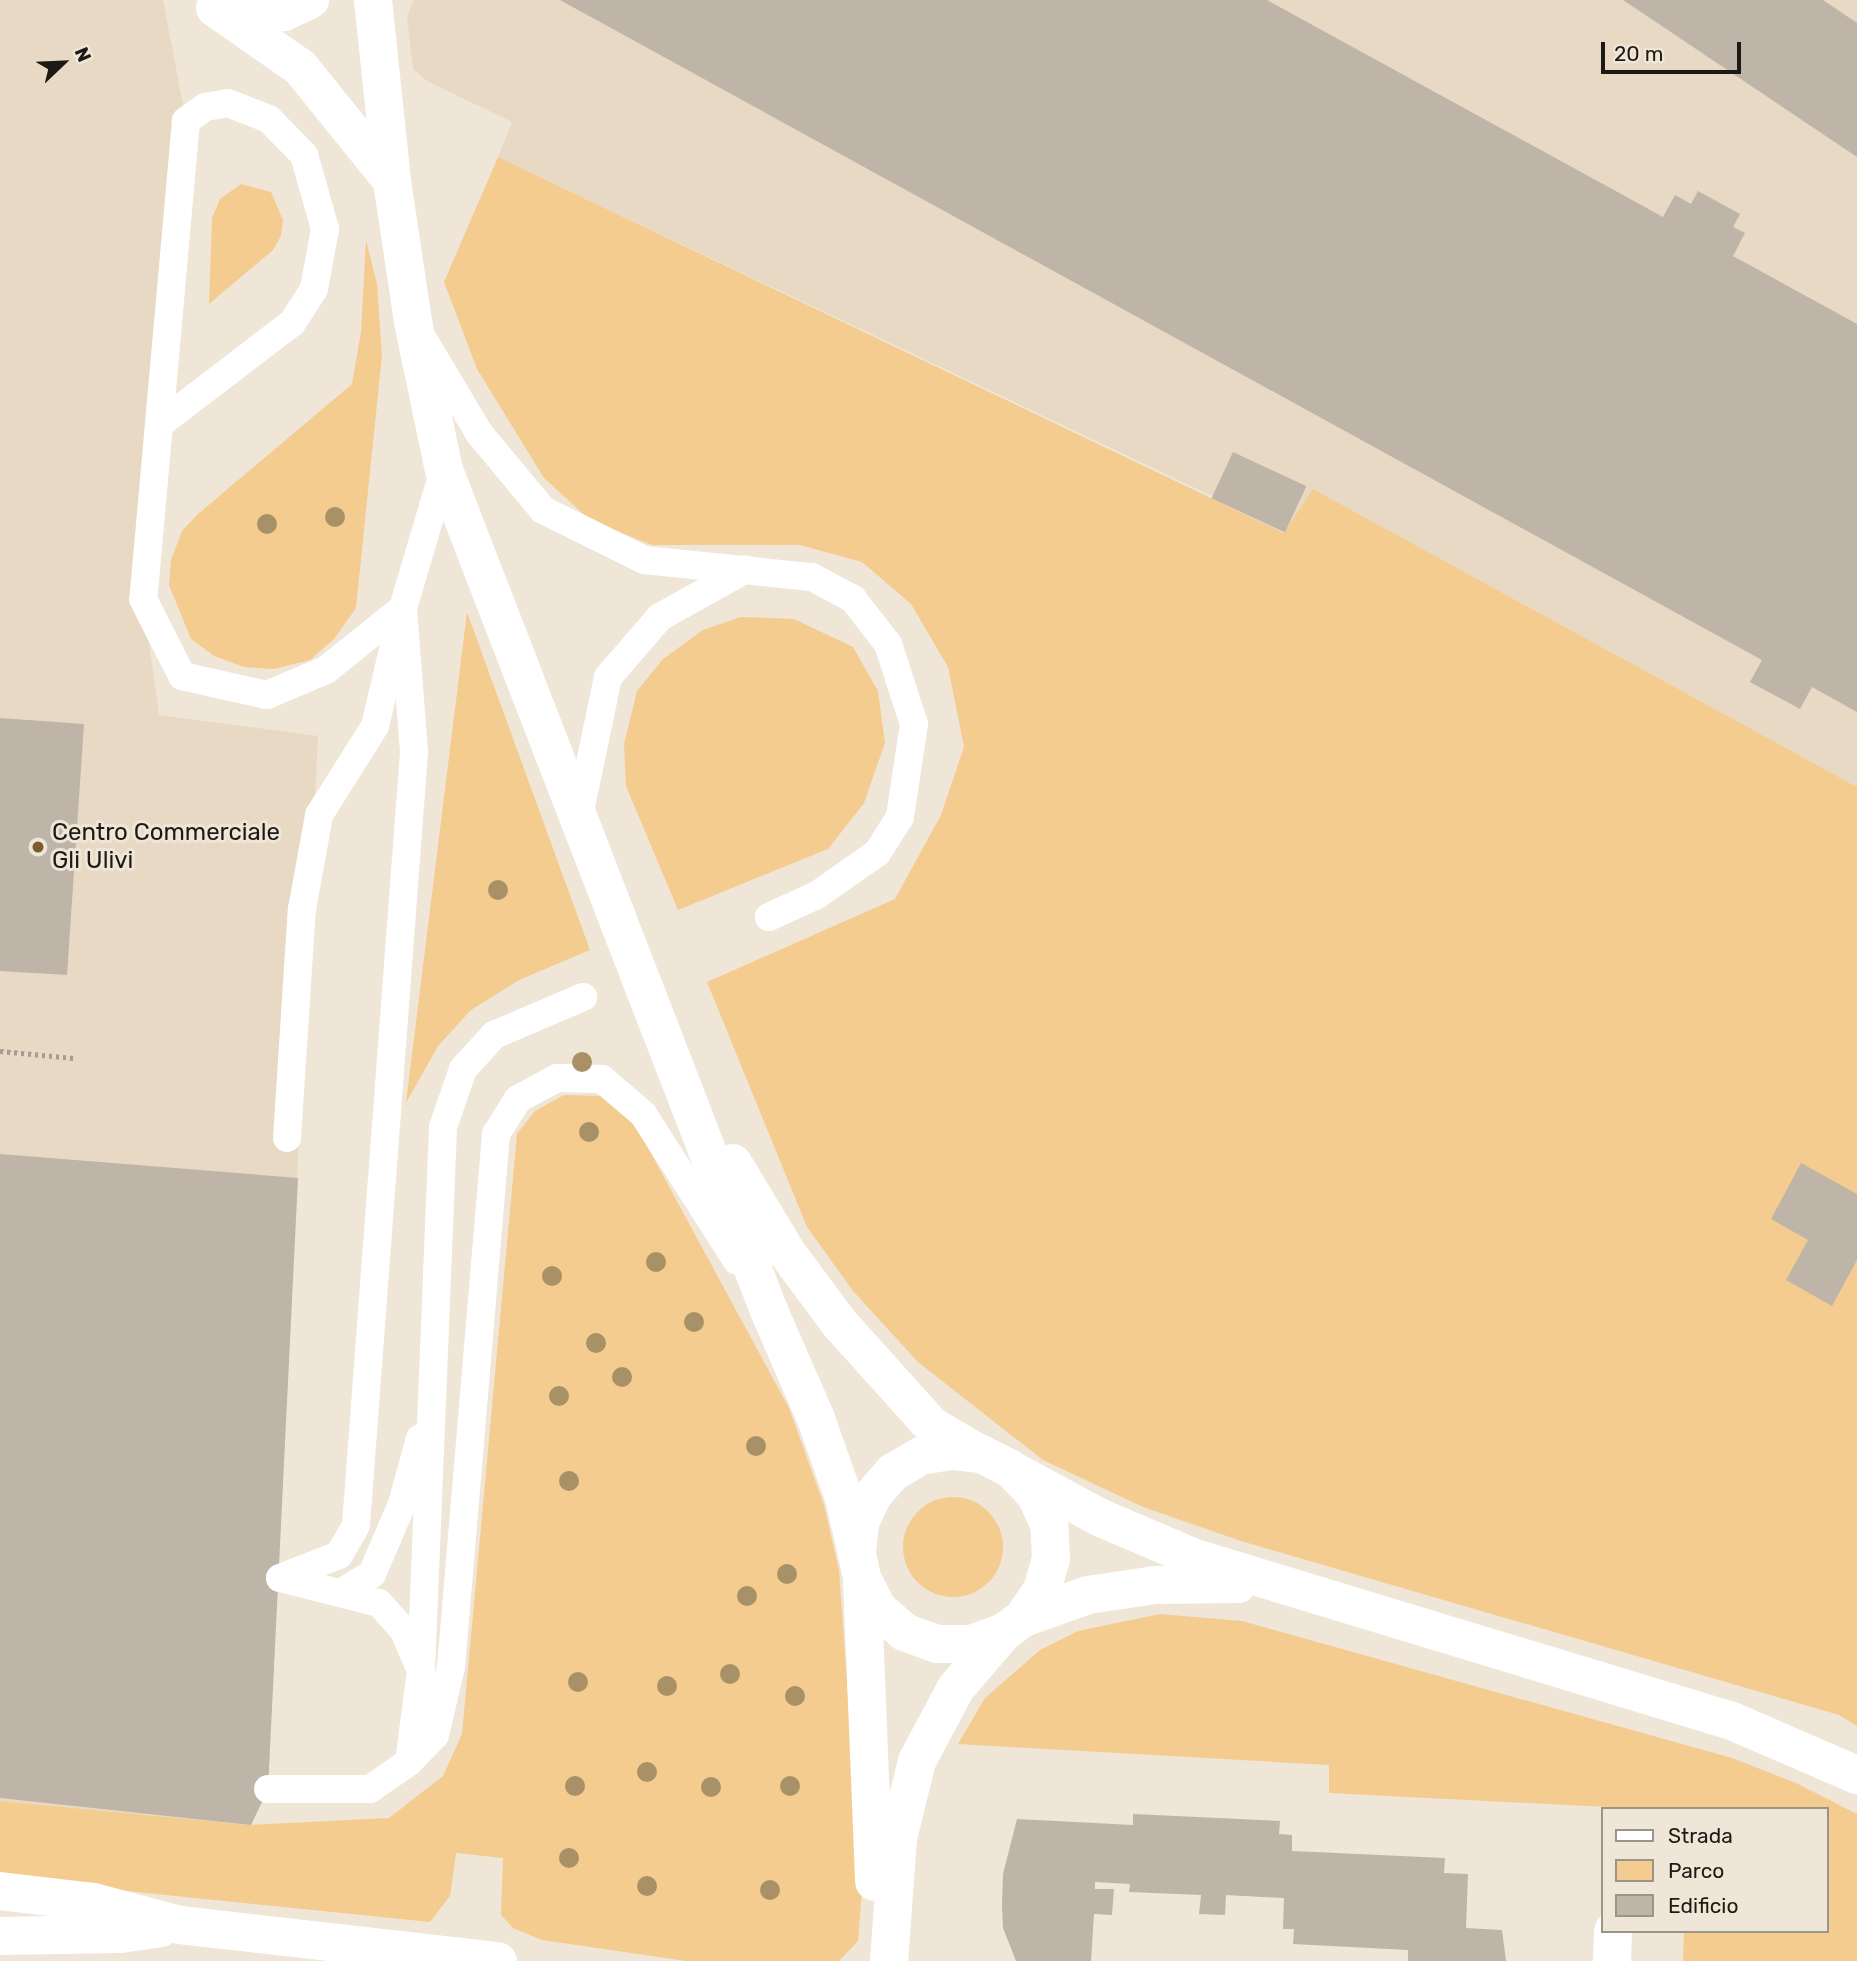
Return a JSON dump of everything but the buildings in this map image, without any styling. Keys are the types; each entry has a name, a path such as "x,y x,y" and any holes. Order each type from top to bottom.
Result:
{"street":[{"path":"207,4 253,16 284,12 310,0"},
{"path":"373,0 392,181 413,322 444,470 770,1313 816,1419 844,1498 859,1566 878,1609 904,1632 937,1644 971,1644 1088,1595 1155,1585 1224,1583 1292,1589"},
{"path":"207,4 300,67 392,181"},
{"path":"670,1050 788,1254 840,1324 932,1426 1101,1518 1183,1553 1292,1589 1732,1721 1857,1775"},
{"path":"880,1961 859,1566 860,1523 873,1495 893,1472 931,1454 951,1451 996,1462 1035,1493 1049,1524 1051,1558 1042,1590 956,1688 917,1761 898,1838 889,1961"},
{"path":"0,1891 94,1902 180,1925 498,1961"},
{"path":"0,1936 120,1934 180,1925"},
{"path":"1612,1961 1613,1933"},
{"path":"50,1961 120,1934"}],"lane":[{"path":"161,423 292,323 314,289 325,229 304,155 269,119 228,103 205,107 186,121 161,423 142,599 182,676 267,695 327,670 402,608"},
{"path":"413,322 480,433 544,510 644,560 812,577 853,599 888,644 914,724 900,817 877,853 817,895 769,917"},
{"path":"287,1138 302,909 318,815 375,726 402,608 444,470"},
{"path":"579,816 608,677 660,617 746,569"},
{"path":"402,608 414,752 356,1525 339,1555 280,1578 379,1602 404,1630 421,1671"},
{"path":"409,1762 421,1671 443,1127 463,1069 494,1035 583,997"},
{"path":"268,1789 370,1789 409,1762 435,1735 451,1667 496,1134 518,1099 557,1077 603,1079 643,1114 770,1313"},
{"path":"342,1592 372,1574 402,1504 434,1387"}],"path":[{"path":"0,1051 74,1058"}],"shaded area":[{"path":"0,0 163,0 186,121 143,599 159,715 318,736 268,1789 251,1825 0,1801"},
{"path":"414,0 1857,0 1857,787 1313,489 1290,533 498,157 512,122 427,81 413,69 407,16"}],"green space":[{"path":"498,157 1284,533 1313,489 1857,787 1857,1726 1839,1715 1241,1541 1143,1507 1043,1460 918,1362 853,1291 807,1227 707,982 895,899 941,815 964,747 948,667 911,604 862,562 800,545 652,545 591,521 544,478 477,369 444,282"},
{"path":"241,184 271,192 283,220 281,236 273,250 209,304 212,218 220,199"},
{"path":"366,240 377,284 382,355 356,608 334,639 310,660 274,669 244,667 214,656 191,639 169,585 171,560 182,531 198,514 352,384 361,332"},
{"path":"467,612 590,950 519,980 471,1010 438,1046 406,1103"},
{"path":"741,617 794,619 853,647 878,691 885,743 864,803 828,849 678,910 626,786 624,744 637,691 663,659 703,630"},
{"path":"564,1095 602,1096 634,1122 789,1408 824,1505 839,1570 862,1891 858,1941 839,1961 686,1961 542,1940 513,1928 501,1915 503,1858 456,1853 450,1896 430,1922 0,1878 0,1801 251,1825 389,1818 443,1776 462,1734 517,1134 535,1111"},
{"path":"953,1497 981,1505 995,1519 1003,1547 995,1575 981,1589 953,1597 925,1589 911,1575 903,1547 911,1519 925,1505"},
{"path":"1160,1614 1242,1621 1732,1758 1796,1783 1857,1814 1857,1961 1683,1961 1684,1933 1829,1933 1829,1807 1607,1807 1329,1793 1329,1765 958,1744 985,1698 1040,1650 1078,1631"}],"place":[{"name":"Centro Commerciale Gli Ulivi","path":"38,847"}]}
